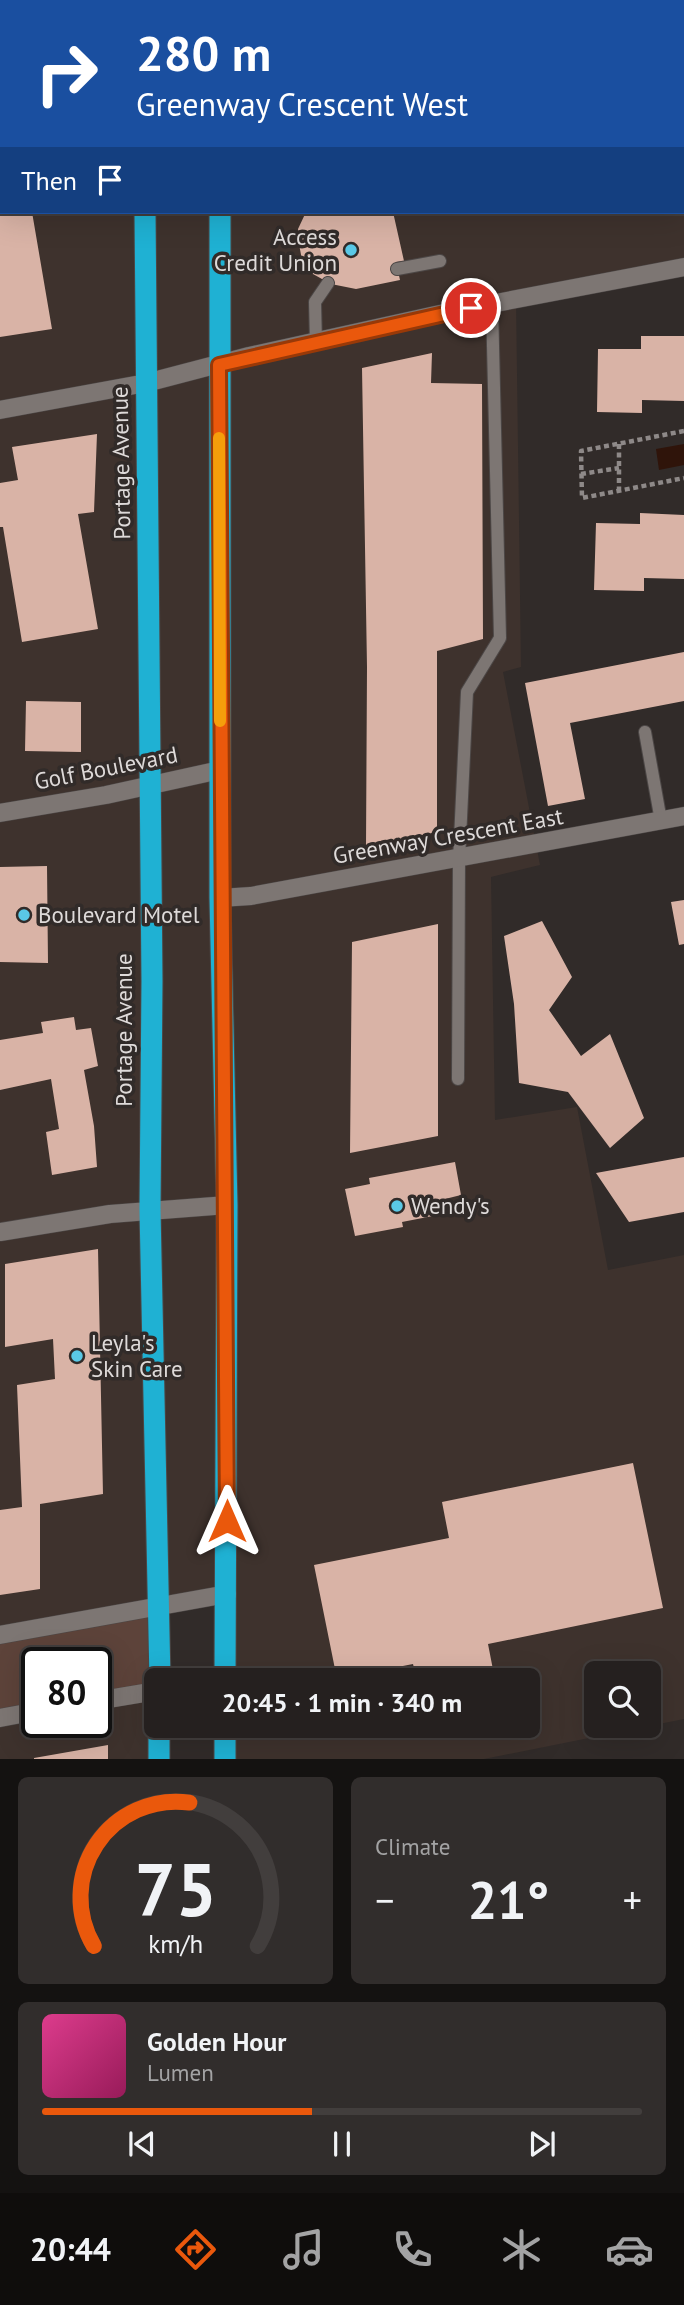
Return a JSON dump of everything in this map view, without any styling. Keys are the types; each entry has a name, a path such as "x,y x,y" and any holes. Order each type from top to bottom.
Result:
{"highway":[{"name":"Portage Avenue","path":"145,214 150,785 150,1210 160,1668"},
{"path":"220,214 220,898 227,1205 227,1594 223,1668"},
{"path":"159,1738 159,1759"},
{"path":"225,1738 225,1759"}],"street":[{"path":"0,410 146,383 492,304 684,267"},
{"name":"Golf Boulevard","path":"0,813 220,770"},
{"name":"Greenway Crescent East","path":"220,898 459,860 684,816"},
{"path":"0,1232 150,1210 227,1205"},
{"path":"0,1634 227,1594"},
{"path":"112,1698 144,1692"},
{"path":"0,1718 21,1714"}],"lane":[{"path":"397,269 440,261"},
{"path":"316,343 315,302 328,283"},
{"path":"458,1079 459,860 467,692 500,638 492,304"},
{"path":"645,732 661,821"}],"path":[{"path":"684,431 581,451 582,498 684,478"},
{"path":"619,444 619,490"},
{"path":"581,474 619,468"}],"shaded area":[{"path":"0,214 684,214 684,267 516,300 521,667 503,672 540,865 491,877 495,1120 577,1107 608,1270 684,1255 684,1719 661,1724 661,1661 584,1661 584,1738 589,1738 484,1759 225,1759 225,1738 540,1738 540,1668 225,1668 227,1595 0,1635"},
{"path":"684,444 684,465 659,470 656,449"},
{"path":"159,1606 157,1668 144,1668 144,1693 112,1698 112,1647 21,1647 21,1714 0,1718 0,1635"},
{"path":"144,1693 144,1738 158,1738 159,1759 0,1759 0,1718 21,1714 21,1738 112,1738 112,1698"}],"building":[{"path":"0,214 32,214 52,329 0,337"},
{"name":"Access Credit Union","path":"305,214 393,214 404,261 396,262 400,280 356,289 331,284 313,274 302,260 298,229"},
{"path":"641,336 684,336 684,401 642,400 642,413 597,412 598,349 641,349"},
{"path":"432,353 431,383 482,384 483,639 437,651 437,832 366,846 367,667 362,368"},
{"path":"97,434 94,512 78,514 98,629 22,642 3,527 0,527 0,483 18,480 12,447"},
{"path":"640,513 684,515 684,579 644,578 644,591 594,590 596,523 640,524"},
{"path":"684,652 684,701 570,723 585,799 548,806 525,683"},
{"path":"26,701 81,702 81,752 25,751"},
{"name":"Boulevard Motel","path":"47,866 48,963 0,962 0,867"},
{"path":"684,900 684,944 679,945 671,902"},
{"path":"542,921 572,977 549,1010 581,1056 610,1034 644,1118 610,1148 568,1092 519,1083 514,1004 504,936"},
{"path":"438,924 438,1136 350,1153 352,942"},
{"path":"74,1017 76,1030 91,1028 98,1066 84,1070 94,1126 97,1167 52,1175 46,1132 59,1129 51,1079 0,1090 0,1040 43,1033 41,1022"},
{"path":"684,1157 684,1212 629,1222 596,1173"},
{"name":"Wendy's","path":"455,1162 461,1195 445,1199 448,1213 402,1222 403,1227 355,1236 345,1189 370,1184 369,1178"},
{"path":"98,1249 103,1494 40,1504 40,1589 0,1595 0,1510 22,1507 17,1385 55,1379 53,1339 5,1347 5,1264"},
{"path":"633,1463 663,1608 488,1644 493,1668 414,1668 413,1664 393,1668 335,1668 314,1565 449,1538 442,1502"},
{"path":"108,1745 108,1759 34,1759 34,1758"}],"slow traffic":[{"path":"219,438 220,721"}],"place":[{"name":"Access Credit Union","path":"351,250"},
{"name":"Boulevard Motel","path":"24,915"},
{"name":"Wendy's","path":"397,1206"},
{"name":"Leyla's Skin Care","path":"77,1356"}],"route":[{"path":"227,1521 226,1184 220,898 219,365 249,356 471,308"}]}
